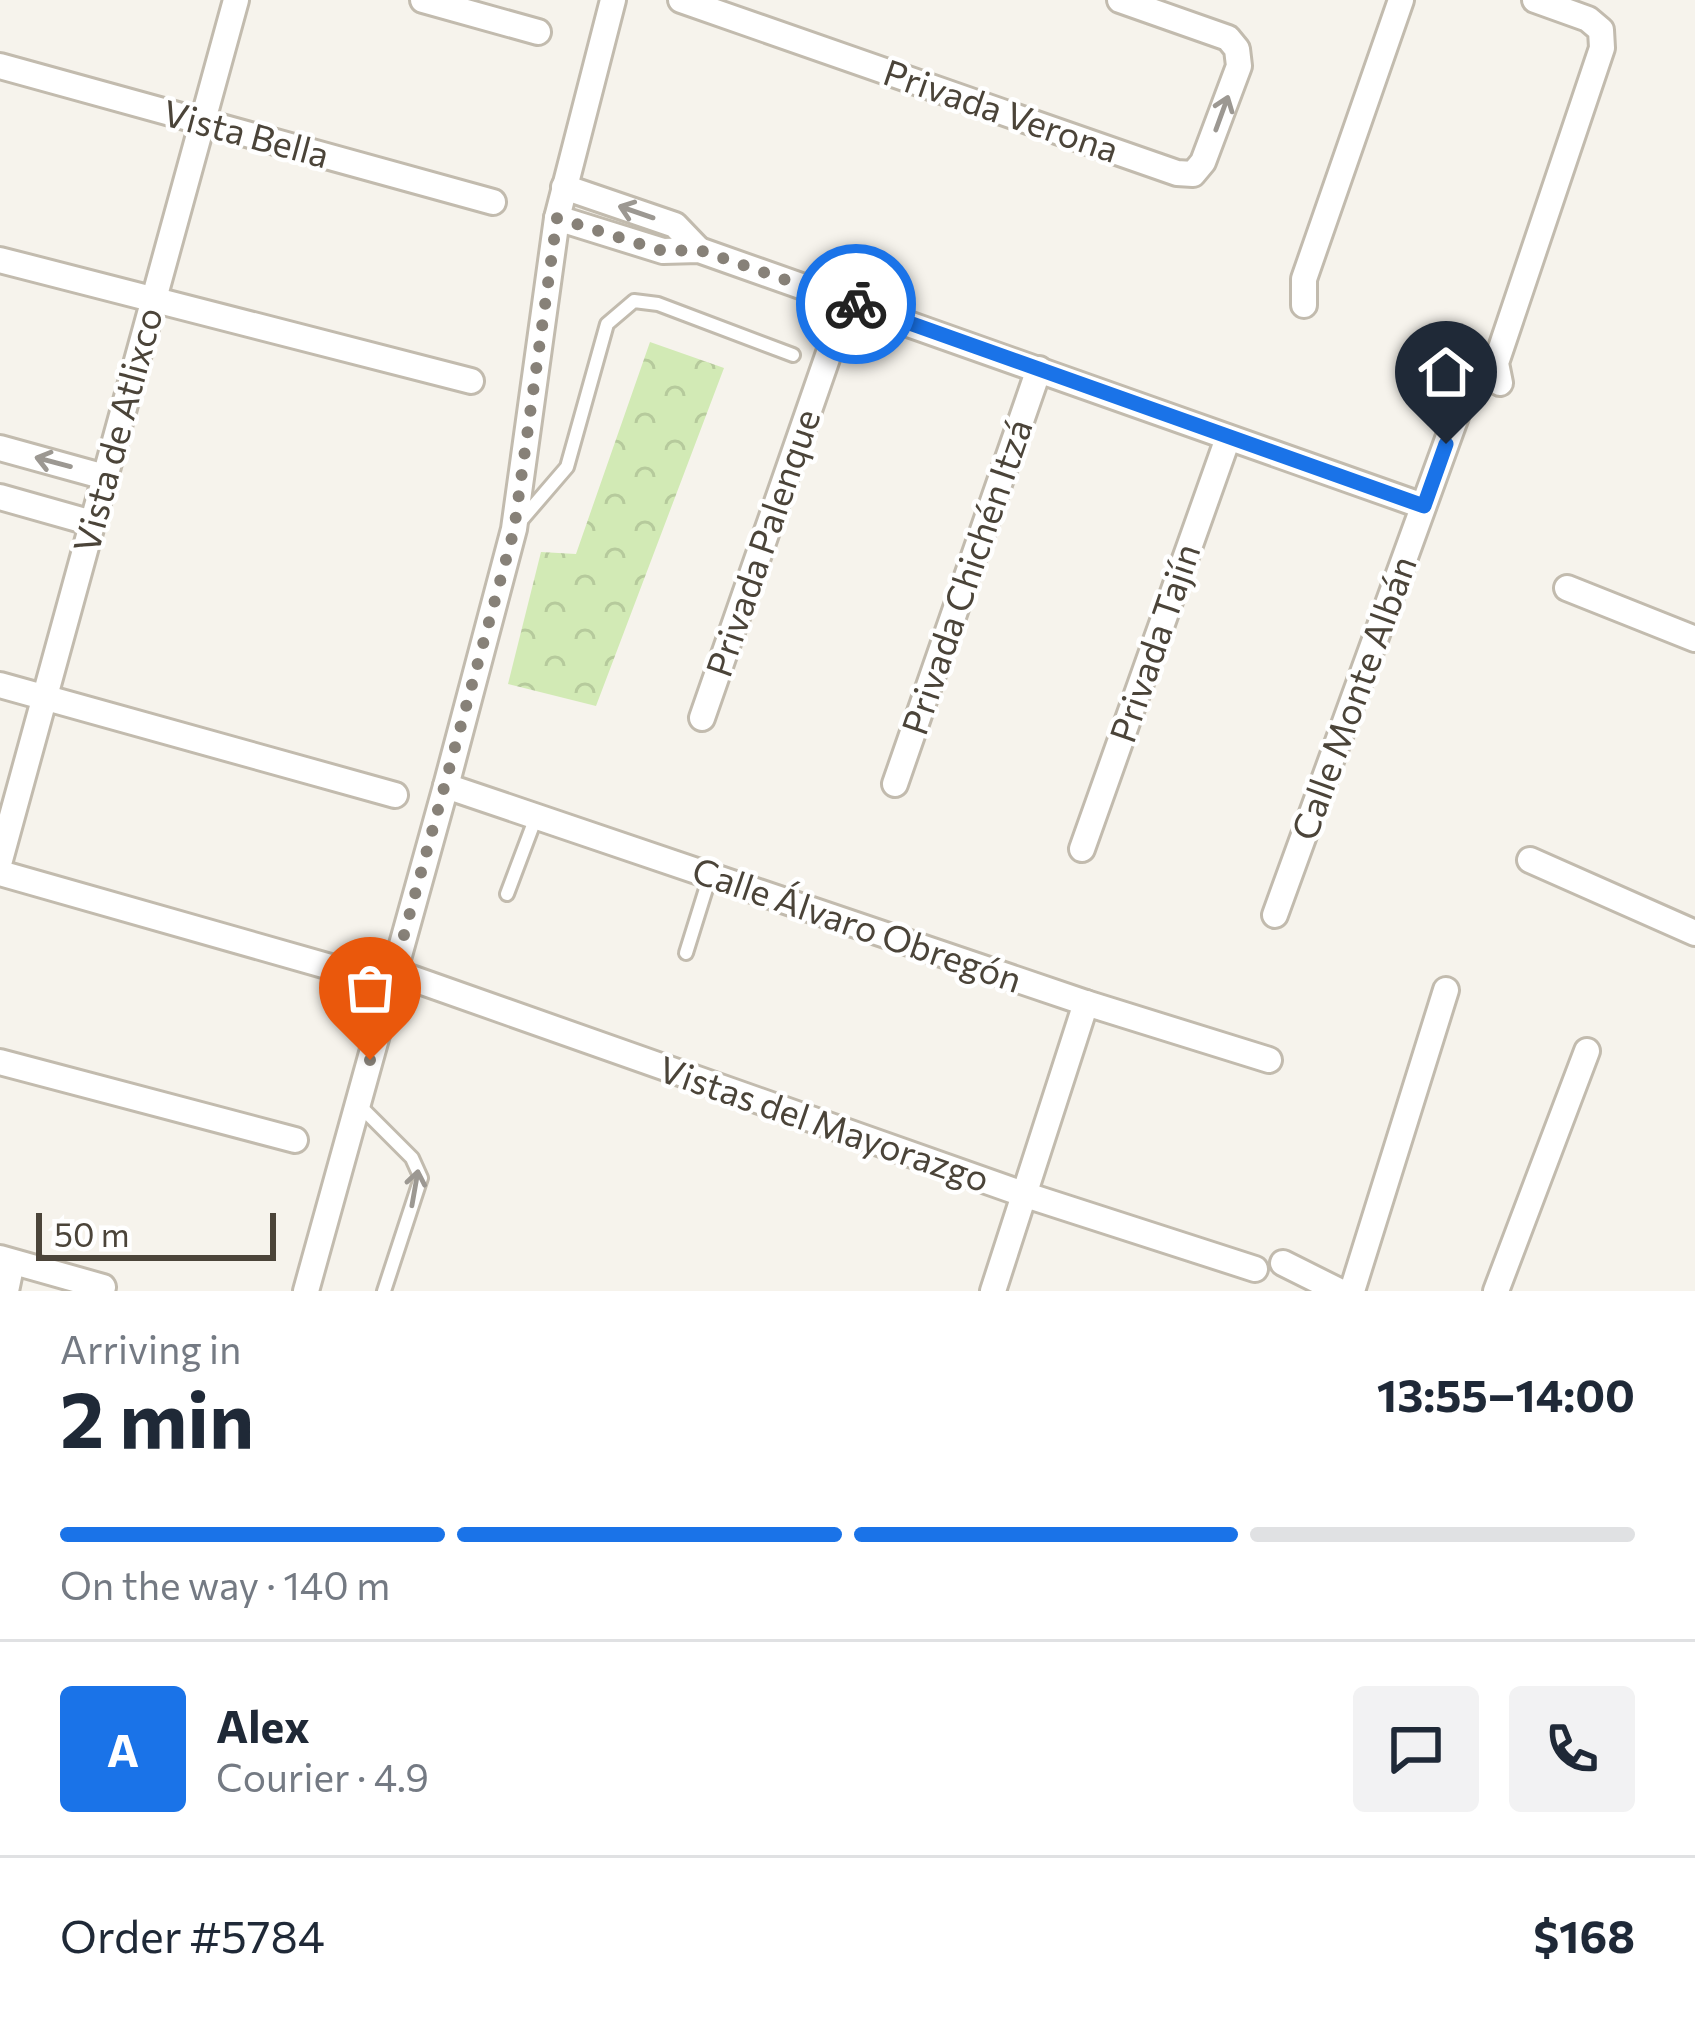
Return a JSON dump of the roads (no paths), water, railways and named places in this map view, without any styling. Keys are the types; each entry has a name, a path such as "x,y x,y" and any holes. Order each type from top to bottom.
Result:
{"street":[{"name":"Vista de Atlixco","path":"0,860 236,0"},
{"path":"423,0 538,32"},
{"path":"306,1291 514,530 557,218 613,0"},
{"name":"Privada Verona","path":"681,0 744,10 1177,173 1193,174 1203,162 1239,66 1238,49 1228,38 1120,0"},
{"path":"1304,305 1304,278 1401,0"},
{"path":"1500,383 1496,363 1602,48 1601,30 1588,19 1535,0"},
{"name":"Vista Bella","path":"0,66 493,202"},
{"path":"564,188 675,225 699,250"},
{"path":"557,218 663,251 699,250 1424,506"},
{"path":"0,260 471,381"},
{"name":"Privada Palenque","path":"702,718 847,301"},
{"name":"Privada Chichén Itzá","path":"896,784 1039,370"},
{"name":"Calle Monte Albán","path":"1275,915 1457,413"},
{"name":"Privada Tajín","path":"1082,849 1228,438"},
{"path":"0,448 105,477"},
{"path":"0,497 92,523"},
{"path":"1567,588 1695,639"},
{"path":"0,685 395,795"},
{"name":"Calle Álvaro Obregón","path":"446,786 1086,1003 1269,1060"},
{"path":"1530,860 1695,933"},
{"path":"0,873 348,972"},
{"name":"Vistas del Mayorazgo","path":"394,972 1026,1195 1256,1269"},
{"path":"1352,1291 1447,990"},
{"path":"993,1291 1086,1003"},
{"path":"1496,1291 1587,1052"},
{"path":"0,1062 295,1140"},
{"path":"6,1291 6,1260 103,1287"},
{"path":"1283,1263 1339,1291"}],"lane":[{"path":"514,530 567,467 608,324 634,301 658,304 793,355"},
{"path":"507,894 537,816"},
{"path":"686,953 710,875"},
{"path":"358,1105 412,1158 421,1178 384,1291"}]}
